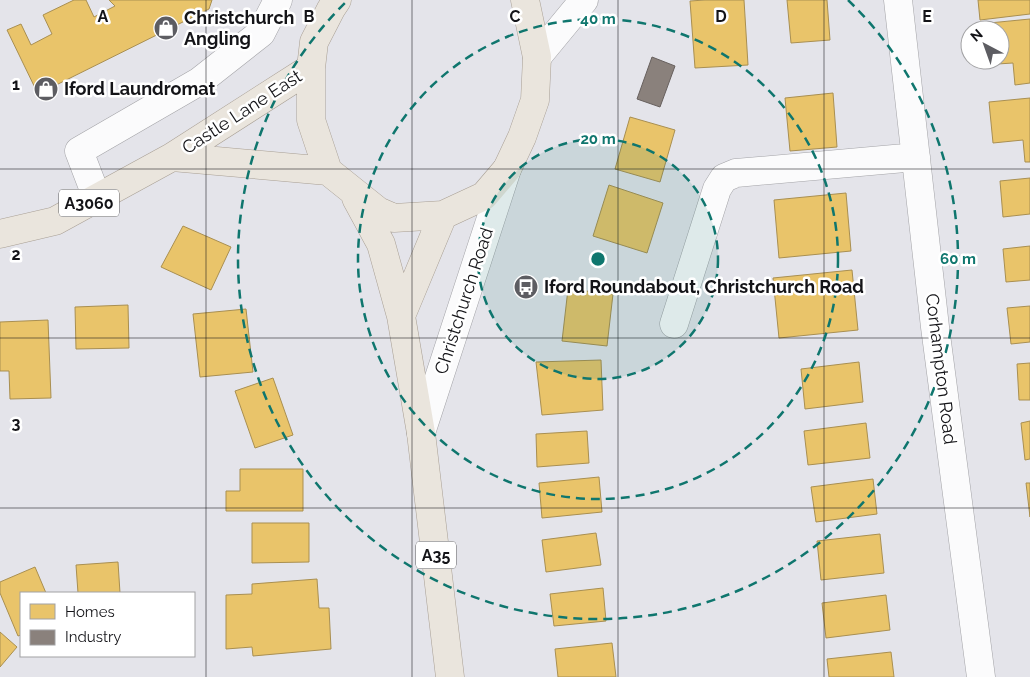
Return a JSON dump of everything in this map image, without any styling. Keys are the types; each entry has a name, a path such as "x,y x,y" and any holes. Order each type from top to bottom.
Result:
{"main road":[{"path":"333,3 314,42 311,68 311,120 328,172 378,211 394,218 443,215 484,196 507,169 522,137 535,100 537,57 525,0"},
{"name":"Castle Lane East","path":"0,234 55,221 172,157 311,68"},
{"name":"Castle Lane East","path":"172,157 328,172"},
{"name":"Christchurch Road","path":"353,192 381,244 401,316 421,433 450,677"},
{"path":"401,316 443,215"}],"street":[{"path":"97,198 79,151 200,81 261,33 278,0"},
{"path":"537,57 584,0"},
{"name":"Corhampton Road","path":"898,0 935,327 981,677"},
{"path":"674,324 717,189 724,178 736,173 916,157"},
{"name":"Christchurch Road","path":"421,433 507,169"}],"building: Homes":[{"path":"74,0 86,0 94,17 115,6 109,0 212,0 209,9 38,94 7,30 21,24 31,45 52,34 43,15"},
{"path":"744,0 748,65 695,68 690,1"},
{"path":"787,0 827,0 830,40 791,43"},
{"path":"978,0 1030,0 1030,14 980,20"},
{"path":"1030,19 1030,83 1015,85 1013,63 1010,63 1010,21"},
{"path":"833,93 837,147 790,151 785,98"},
{"path":"1030,98 1030,162 1025,162 1023,140 993,143 989,102"},
{"path":"630,117 675,130 660,182 615,169"},
{"path":"1030,178 1030,214 1003,217 1000,181"},
{"path":"609,185 663,203 647,253 593,236"},
{"path":"846,193 851,251 779,258 774,200"},
{"path":"183,226 231,247 211,290 161,267"},
{"path":"1030,246 1030,280 1006,282 1003,249"},
{"path":"852,270 858,330 779,338 773,278"},
{"path":"568,289 613,294 607,346 562,341"},
{"path":"128,305 129,348 76,349 75,307"},
{"path":"1030,306 1030,342 1011,344 1007,308"},
{"path":"246,309 253,372 200,377 193,314"},
{"path":"48,320 51,398 10,399 9,371 0,371 0,322"},
{"path":"601,360 603,410 542,415 536,362"},
{"path":"859,362 863,402 805,409 801,369"},
{"path":"1030,363 1030,400 1019,400 1017,364"},
{"path":"273,378 293,435 255,448 235,391"},
{"path":"1030,421 1030,459 1025,460 1021,423"},
{"path":"866,423 870,458 808,465 804,431"},
{"path":"587,431 589,463 537,467 536,434"},
{"path":"240,469 303,469 303,511 226,511 226,491 240,491"},
{"path":"599,477 602,512 542,518 539,483"},
{"path":"873,479 877,514 816,522 811,487"},
{"path":"1026,483 1030,483 1030,517"},
{"path":"252,523 309,523 309,562 252,563"},
{"path":"596,533 601,565 546,572 542,540"},
{"path":"880,534 884,573 821,580 817,541"},
{"path":"118,562 120,592 78,592 76,565"},
{"path":"35,567 46,592 20,592 20,635 18,636 0,593 0,582"},
{"path":"317,579 319,608 329,608 331,649 253,656 252,647 226,649 226,595 252,594 252,584"},
{"path":"603,588 606,621 554,626 550,594"},
{"path":"886,595 890,630 826,638 822,603"},
{"path":"0,632 17,647 0,667"},
{"path":"612,643 616,677 558,677 555,649"},
{"path":"891,652 894,677 829,677 827,659"}],"building: Industry":[{"path":"652,57 675,66 660,107 637,99"}],"place":[{"name":"Christchurch Angling","path":"166,28"},
{"name":"Iford Laundromat","path":"46,89"},
{"name":"Iford Roundabout, Christchurch Road","path":"526,287"}]}
